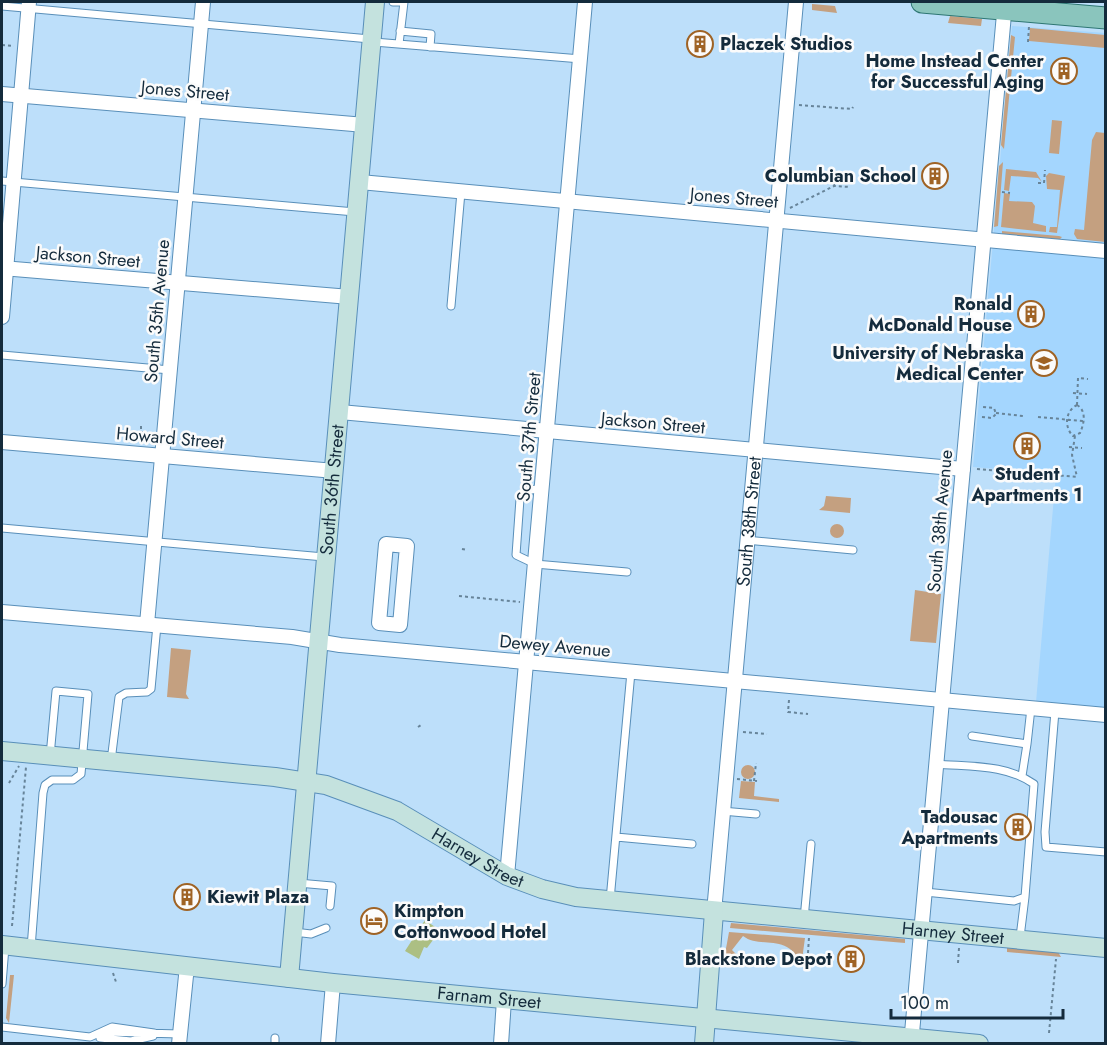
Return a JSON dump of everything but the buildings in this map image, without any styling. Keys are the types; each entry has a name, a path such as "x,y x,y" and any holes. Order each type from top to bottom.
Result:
{"main road":[{"name":"South 36th Street","path":"289,978 375,2"},
{"path":"922,2 1005,5 1106,18"},
{"name":"Harney Street","path":"2,751 307,780 341,789 389,807 507,876 559,894 609,902 714,912 807,928 921,931 1106,948"},
{"name":"South 38th Street","path":"704,1044 714,912"},
{"name":"Farnam Street","path":"3,945 333,983 911,1040 979,1044"}],"street":[{"name":"South 35th Avenue","path":"152,625 154,542 202,2"},
{"name":"South 37th Street","path":"507,876 569,203 585,2"},
{"name":"South 38th Street","path":"714,912 796,2"},
{"path":"2,317 7,182 20,95 28,5"},
{"name":"South 38th Avenue","path":"911,1040 942,700 970,469 984,239 1005,5"},
{"name":"Jones Street","path":"2,94 365,125"},
{"name":"Jones Street","path":"360,182 1106,251"},
{"name":"Jackson Street","path":"4,268 350,297"},
{"name":"Jackson Street","path":"340,412 970,469"},
{"name":"Howard Street","path":"2,442 335,471"},
{"path":"386,544 407,546 400,625 390,624 380,623 386,544"},
{"name":"Dewey Avenue","path":"2,612 1106,715"},
{"path":"387,649 390,624"},
{"path":"180,1039 187,966"},
{"path":"328,1044 333,983"},
{"path":"501,1044 504,1000"}],"lane":[{"path":"393,2 405,2 399,44"},
{"path":"580,2 585,2"},
{"path":"2,6 28,5 399,44 581,59"},
{"path":"400,31 431,34 430,47"},
{"path":"7,182 357,212"},
{"path":"451,306 461,192"},
{"path":"2,355 170,370"},
{"path":"542,488 530,490 522,495 515,549 522,560 535,564 627,572"},
{"path":"2,528 327,558"},
{"path":"746,540 853,550"},
{"path":"111,761 119,697 126,693 147,693 151,689 152,625"},
{"path":"609,902 631,672"},
{"path":"31,949 43,793 45,785 52,780 77,778 81,774 88,694 56,691 50,756"},
{"path":"1022,776 1031,708"},
{"path":"1055,711 1045,832 1046,847 1106,852"},
{"path":"972,736 1028,744"},
{"path":"936,764 1011,771 1034,784 1020,940"},
{"path":"722,811 756,814"},
{"path":"616,837 692,844"},
{"path":"807,928 811,844"},
{"path":"298,883 332,886 330,906"},
{"path":"925,892 1014,901 1025,897"},
{"path":"294,932 311,934 326,928"},
{"path":"2,984 3,945"},
{"path":"2,1027 99,1035 131,1041 154,1034"},
{"path":"99,1035 112,1027 180,1039"},
{"path":"141,1044 154,1034"},
{"path":"99,1035 109,1044"}],"path":[{"path":"1028,42 1029,26"},
{"path":"2,45 19,47"},
{"path":"800,105 852,109 853,106"},
{"path":"1106,105 1106,114"},
{"path":"1038,183 1043,184 1045,170"},
{"path":"834,186 835,174"},
{"path":"790,208 834,186 850,187"},
{"path":"1002,192 1010,193"},
{"path":"970,469 1077,477 1071,447 1075,436 1080,433 1083,421 1082,410 1077,405 1078,378 1088,379"},
{"path":"1073,393 1088,394"},
{"path":"1075,436 1069,430 1067,419 1072,408 1077,405"},
{"path":"983,407 994,408 996,413"},
{"path":"996,413 1023,416"},
{"path":"982,417 992,418 996,413"},
{"path":"1038,417 1083,421"},
{"path":"141,426 141,431 153,444"},
{"path":"1071,447 1082,448"},
{"path":"462,549 467,550"},
{"path":"459,596 519,602"},
{"path":"789,700 788,712 808,714"},
{"path":"743,732 767,734"},
{"path":"9,783 21,763"},
{"path":"734,778 755,781 756,763"},
{"path":"12,927 26,764"},
{"path":"807,928 808,953"},
{"path":"958,963 960,945"},
{"path":"1049,1033 1056,959"},
{"path":"112,969 116,982"}],"shaded area":[{"path":"812,4 835,6 837,13 812,10"},
{"path":"950,16 982,19 981,26 948,23"},
{"name":"University of Nebraska Medical Center","path":"1012,26 1105,33 1105,708 1036,702 1056,474 973,467"},
{"path":"1030,28 1105,35 1105,48 1029,41"},
{"path":"1011,35 1015,37 1004,149 1001,145"},
{"path":"1052,120 1062,121 1059,154 1049,153"},
{"path":"1096,132 1105,133 1105,242 1077,239 1074,234 1075,229 1084,230 1092,140"},
{"path":"1003,162 998,226 994,227 999,166"},
{"path":"1006,169 1036,172 1042,182 1038,178 1011,176 1009,191 1004,190"},
{"path":"1049,173 1065,176 1057,233 1049,232 1050,227 1057,227 1060,190 1047,189 1046,176"},
{"path":"1004,193 1010,194 1009,201 1032,202 1035,206 1033,223 1046,226 1046,232 1001,227"},
{"path":"1002,231 1062,237 1059,240 1002,235"},
{"path":"826,496 851,498 850,513 819,510 824,506"},
{"path":"837,524 842,526 844,531 842,536 837,538 832,536 830,531 832,526"},
{"path":"915,590 941,594 936,643 910,641"},
{"path":"171,648 191,650 186,694 189,699 167,697"},
{"path":"745,765 751,765 755,772 751,779 745,779 741,775 741,769"},
{"path":"741,781 755,782 754,796 779,799 779,802 739,798"},
{"path":"425,920 438,929 430,938 433,940 427,948 424,947 419,959 405,951"},
{"path":"731,923 905,939 905,943 730,928"},
{"path":"729,932 805,938 801,967 796,956 783,945 758,942 743,936 732,950 738,956 725,954"},
{"path":"1007,948 1058,952 1061,957 1007,952"},
{"path":"10,975 14,975 9,1023 6,1018"}],"place":[{"name":"Placzek Studios","path":"700,44"},
{"name":"Home Instead Center for Successful Aging","path":"1064,71"},
{"name":"Columbian School","path":"935,176"},
{"name":"Ronald McDonald House","path":"1031,314"},
{"name":"University of Nebraska Medical Center","path":"1044,363"},
{"name":"Student Apartments 1","path":"1027,446"},
{"name":"Tadousac Apartments","path":"1018,827"},
{"name":"Kiewit Plaza","path":"187,897"},
{"name":"Kimpton Cottonwood Hotel","path":"374,921"},
{"name":"Blackstone Depot","path":"851,959"}]}
